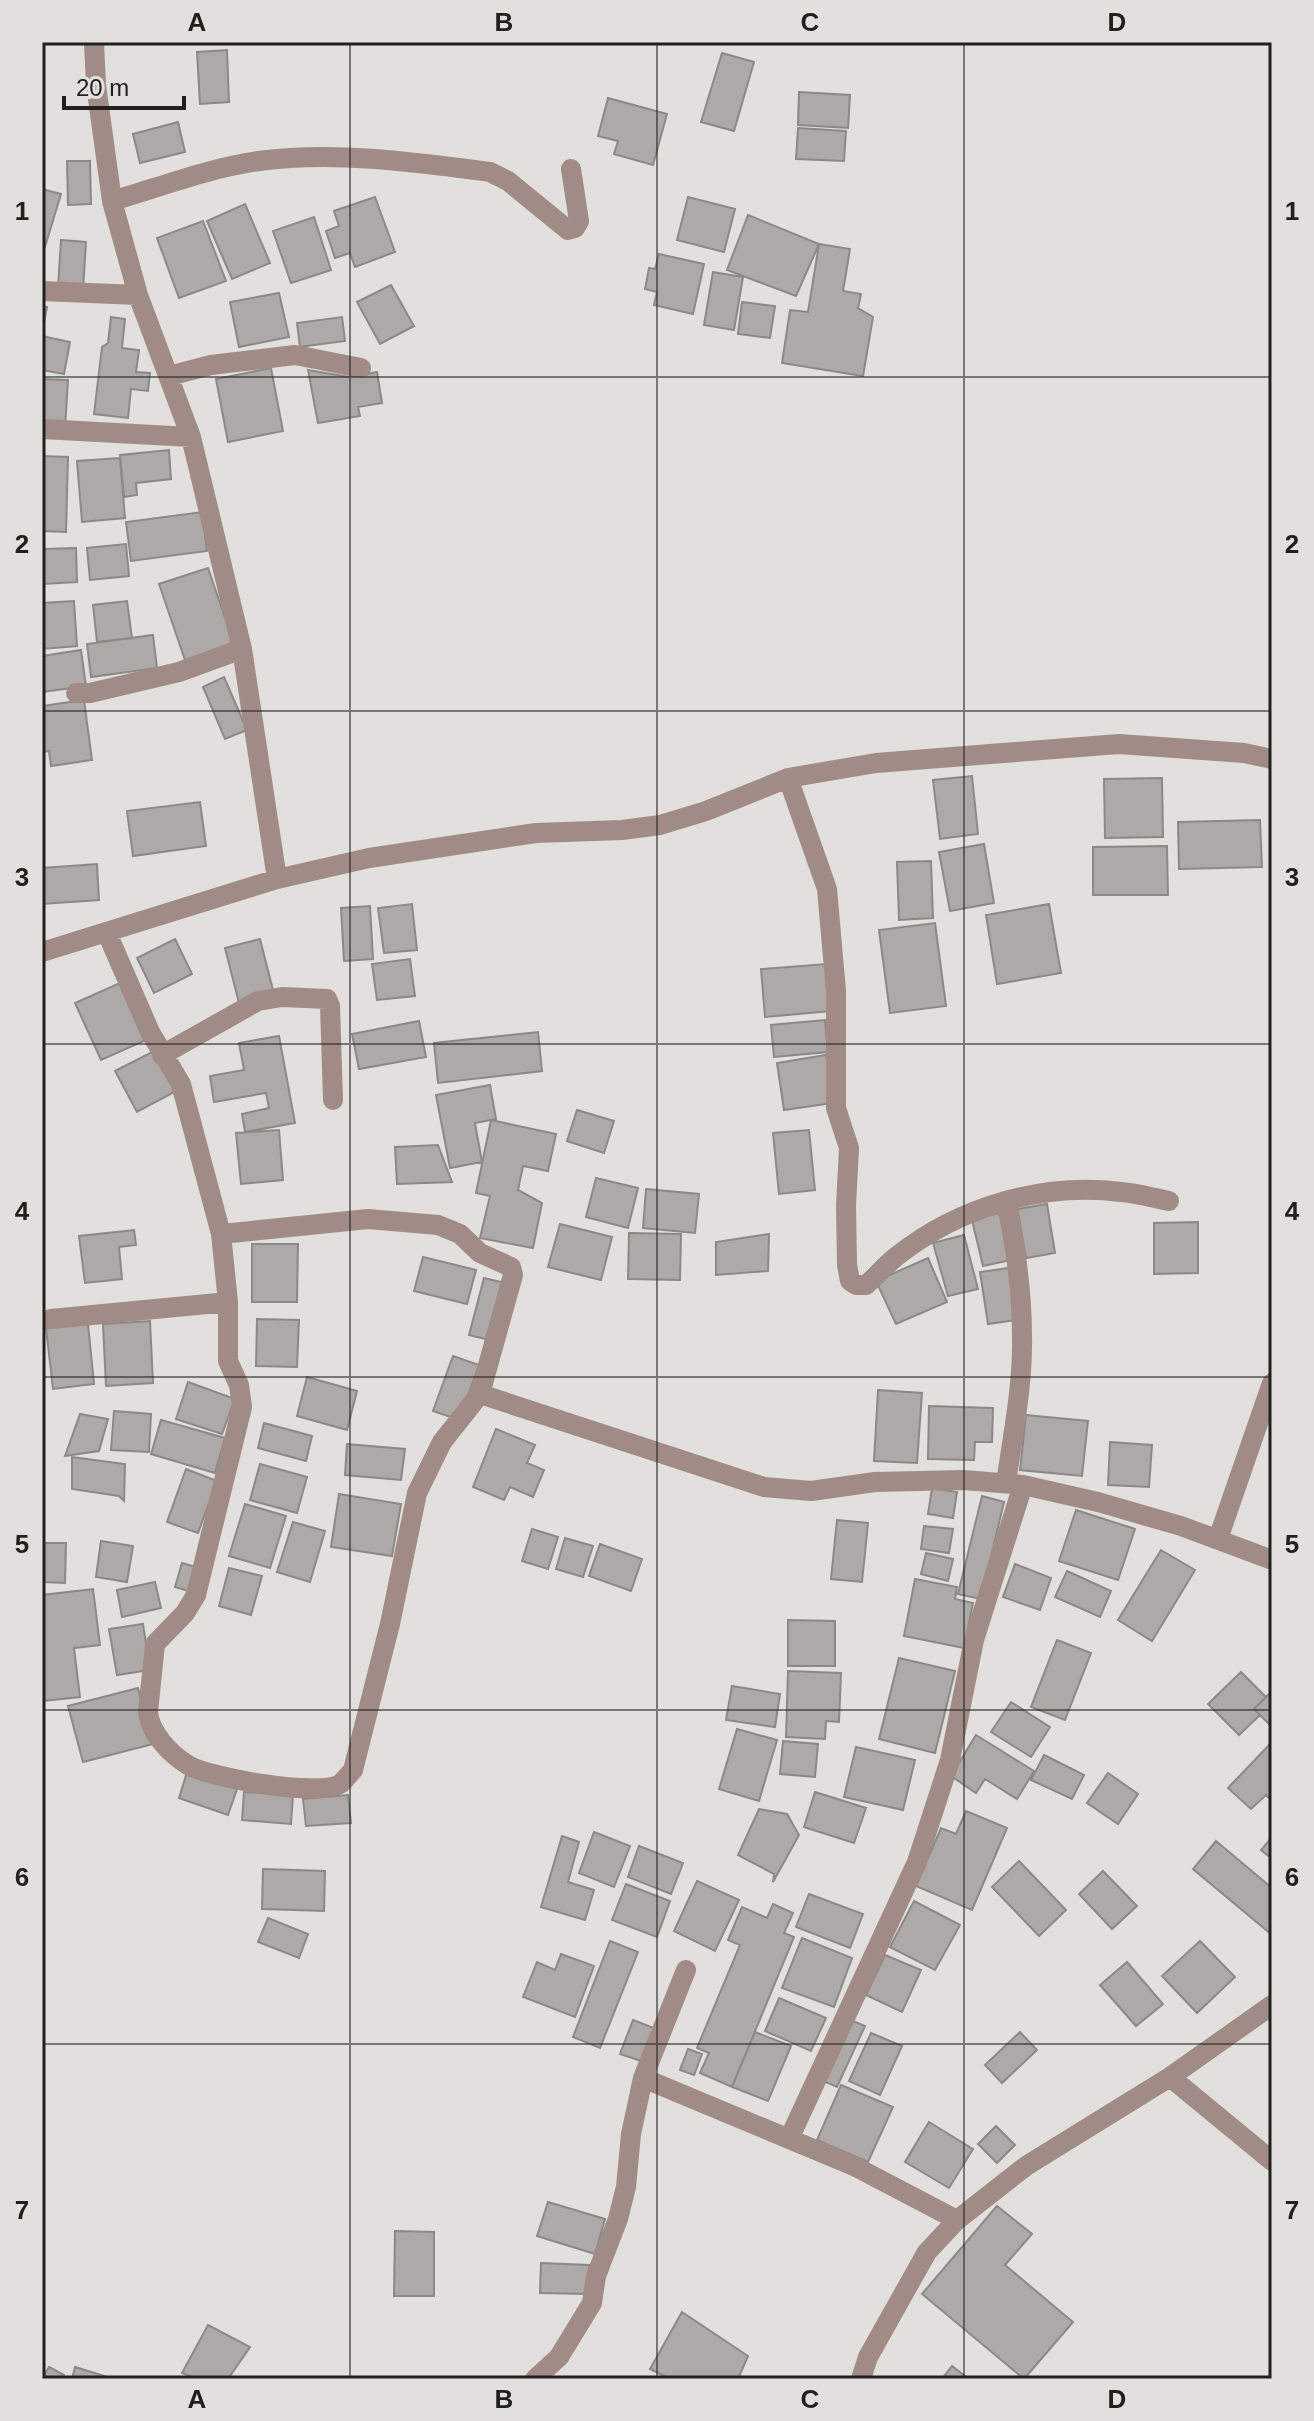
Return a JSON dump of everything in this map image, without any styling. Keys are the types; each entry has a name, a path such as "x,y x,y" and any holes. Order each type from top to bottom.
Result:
{"street":[{"path":"94,42 96,85 112,201 138,295 191,437 242,649 277,879"},
{"path":"112,201 257,161 341,157 490,172 508,181 568,230 575,228 579,221 571,169"},
{"path":"42,291 138,295"},
{"path":"169,376 211,365 295,355 361,368"},
{"path":"42,429 191,437"},
{"path":"76,693 90,693 179,672 242,649"},
{"path":"42,952 277,879 369,858 536,833 622,830 660,825 706,811 788,778 876,763 1119,744 1244,753 1272,759"},
{"path":"788,778 827,889 836,991 836,1108 849,1148 847,1265 850,1281 856,1285 866,1285 895,1257 935,1230 979,1209 1025,1196 1073,1190 1121,1192 1169,1201"},
{"path":"107,933 150,1032 181,1084 221,1234 228,1302 228,1361 239,1385 242,1407 196,1595 185,1613 155,1644 149,1722 157,1737 188,1765 233,1780 320,1789 339,1784 353,1770 390,1624 417,1493 442,1442 480,1394 513,1275 511,1267 480,1253 460,1234 438,1225 368,1219 221,1234"},
{"path":"162,1055 258,1001 282,997 327,999 330,1006 333,1100"},
{"path":"789,2139 917,1862 950,1760 974,1640 1015,1484 1022,1336 1018,1269 1007,1201"},
{"path":"51,1319 228,1302"},
{"path":"1218,1539 1272,1383"},
{"path":"480,1394 764,1487 811,1491 875,1482 964,1480 1015,1484 1126,1510 1272,1560"},
{"path":"535,2379 559,2357 592,2303 596,2276 618,2219 626,2187 631,2134 643,2078 686,1970"},
{"path":"861,2379 868,2357 927,2252 957,2220 1026,2166 1170,2077 1272,2005"},
{"path":"1170,2077 1272,2161"},
{"path":"643,2078 854,2166 957,2220"}],"building":[{"path":"227,50 229,102 200,104 197,52"},
{"path":"722,53 754,62 734,131 701,122"},
{"path":"799,92 850,95 848,128 798,125"},
{"path":"608,98 667,114 653,165 614,154 618,141 598,136"},
{"path":"178,122 185,152 140,163 133,134"},
{"path":"798,128 846,131 844,161 796,159"},
{"path":"67,161 90,161 91,204 68,205"},
{"path":"42,189 61,194 45,247 42,246"},
{"path":"375,197 395,252 355,267 350,253 335,258 326,231 339,226 334,211"},
{"path":"688,197 735,209 724,252 677,240"},
{"path":"245,204 270,263 232,279 207,221"},
{"path":"748,215 819,244 796,296 727,270"},
{"path":"314,217 331,270 291,283 273,231"},
{"path":"203,221 226,281 179,298 157,238"},
{"path":"61,240 86,242 83,290 58,288"},
{"path":"819,244 850,249 843,291 861,294 858,308 873,317 863,376 782,363 790,310 808,312"},
{"path":"659,254 704,264 693,314 654,305 657,292 645,289 649,268 655,269"},
{"path":"713,272 743,277 734,330 704,325"},
{"path":"391,285 414,326 380,344 357,302"},
{"path":"279,293 289,337 239,347 230,302"},
{"path":"742,302 775,306 770,338 738,334"},
{"path":"42,306 47,307 42,333"},
{"path":"111,317 125,319 122,348 139,350 136,372 150,373 148,391 131,389 128,418 94,414 102,347 108,343"},
{"path":"342,317 345,341 300,347 297,323"},
{"path":"42,336 70,342 64,374 42,370"},
{"path":"271,368 283,431 228,442 216,379"},
{"path":"308,370 349,377 377,372 382,403 358,407 360,416 318,423"},
{"path":"42,379 68,380 65,429 42,428"},
{"path":"169,450 171,479 136,483 137,495 124,497 120,455"},
{"path":"42,456 68,457 66,532 42,531"},
{"path":"120,458 125,518 82,522 77,461"},
{"path":"202,512 207,551 131,561 126,522"},
{"path":"126,544 129,576 90,580 87,548"},
{"path":"76,548 77,582 42,584 42,549"},
{"path":"208,568 235,647 186,663 159,584"},
{"path":"74,601 77,646 42,649 42,603"},
{"path":"127,601 132,638 97,642 93,605"},
{"path":"153,635 157,668 91,677 87,644"},
{"path":"81,650 86,686 42,692 42,656"},
{"path":"224,677 247,730 225,739 203,687"},
{"path":"84,700 92,760 51,766 49,751 42,752 42,706"},
{"path":"972,776 978,834 940,839 933,780"},
{"path":"1162,778 1163,837 1105,838 1104,779"},
{"path":"200,802 206,846 133,856 127,811"},
{"path":"1260,820 1262,867 1179,869 1178,822"},
{"path":"984,844 994,903 950,911 939,852"},
{"path":"1167,846 1168,895 1093,895 1093,847"},
{"path":"931,861 933,918 899,920 897,862"},
{"path":"97,864 99,900 42,904 42,868"},
{"path":"412,904 417,950 384,953 378,908"},
{"path":"1049,904 1061,973 997,984 986,915"},
{"path":"370,906 373,959 344,961 341,908"},
{"path":"935,923 946,1006 890,1013 879,930"},
{"path":"175,939 192,974 154,993 137,958"},
{"path":"260,939 274,994 239,1003 225,948"},
{"path":"410,959 415,996 377,1000 372,964"},
{"path":"827,964 831,1011 765,1017 761,969"},
{"path":"120,983 146,1040 101,1060 75,1003"},
{"path":"825,1020 828,1052 774,1057 771,1025"},
{"path":"419,1021 426,1057 359,1069 352,1034"},
{"path":"538,1032 542,1071 438,1083 434,1043"},
{"path":"279,1036 295,1123 245,1132 242,1114 269,1108 266,1093 214,1102 210,1076 244,1070 239,1043"},
{"path":"154,1051 176,1091 137,1112 115,1071"},
{"path":"826,1055 833,1103 784,1110 777,1063"},
{"path":"490,1085 496,1119 475,1123 482,1162 450,1168 436,1095"},
{"path":"577,1110 614,1121 604,1153 567,1141"},
{"path":"491,1120 556,1134 548,1171 523,1166 518,1190 542,1203 533,1248 480,1238 490,1196 476,1193"},
{"path":"279,1130 283,1180 241,1184 236,1133"},
{"path":"809,1130 815,1190 779,1194 773,1133"},
{"path":"438,1145 452,1182 397,1184 395,1147"},
{"path":"596,1178 638,1188 628,1228 586,1217"},
{"path":"646,1189 699,1194 695,1233 643,1228"},
{"path":"1047,1204 1055,1253 1026,1258 1017,1209"},
{"path":"999,1213 1011,1260 983,1266 972,1220"},
{"path":"1198,1222 1198,1273 1154,1274 1154,1223"},
{"path":"560,1224 612,1237 601,1280 548,1267"},
{"path":"134,1230 136,1245 119,1247 122,1279 85,1283 79,1236"},
{"path":"629,1233 681,1234 680,1280 628,1279"},
{"path":"769,1234 768,1271 716,1275 716,1242"},
{"path":"964,1235 978,1289 948,1296 933,1243"},
{"path":"252,1244 298,1244 297,1302 252,1302"},
{"path":"423,1257 476,1270 467,1304 414,1291"},
{"path":"928,1258 947,1302 896,1324 876,1281"},
{"path":"1009,1268 1016,1320 988,1324 980,1272"},
{"path":"484,1278 505,1283 490,1340 469,1335"},
{"path":"257,1319 299,1320 297,1367 256,1366"},
{"path":"150,1321 153,1383 106,1386 103,1324"},
{"path":"88,1324 94,1384 53,1389 46,1328"},
{"path":"453,1356 479,1365 459,1420 433,1411"},
{"path":"307,1377 357,1391 347,1430 297,1416"},
{"path":"188,1382 235,1399 222,1434 176,1419"},
{"path":"878,1390 922,1393 917,1463 874,1461"},
{"path":"929,1406 993,1408 992,1442 975,1442 974,1460 928,1459"},
{"path":"114,1411 151,1414 149,1452 111,1450"},
{"path":"80,1414 108,1419 99,1451 65,1456"},
{"path":"1026,1415 1088,1421 1082,1476 1020,1470"},
{"path":"161,1420 225,1438 215,1473 151,1454"},
{"path":"264,1423 312,1436 306,1461 258,1448"},
{"path":"496,1429 535,1445 527,1463 544,1470 533,1497 510,1487 504,1500 473,1487"},
{"path":"1110,1442 1152,1445 1149,1487 1108,1485"},
{"path":"347,1444 405,1449 401,1480 345,1475"},
{"path":"72,1457 125,1464 124,1501 119,1496 72,1489"},
{"path":"260,1464 307,1477 297,1513 250,1500"},
{"path":"186,1469 217,1481 198,1533 167,1522"},
{"path":"932,1488 957,1492 953,1518 928,1514"},
{"path":"339,1494 401,1504 392,1556 331,1547"},
{"path":"982,1496 1004,1502 981,1599 958,1594"},
{"path":"245,1504 286,1516 270,1568 229,1556"},
{"path":"1076,1510 1135,1529 1118,1580 1059,1561"},
{"path":"837,1520 868,1523 862,1582 831,1579"},
{"path":"293,1522 325,1531 310,1582 277,1572"},
{"path":"924,1526 953,1529 949,1553 921,1549"},
{"path":"532,1529 558,1537 548,1569 522,1561"},
{"path":"565,1538 593,1546 583,1577 556,1569"},
{"path":"101,1541 133,1546 127,1582 96,1577"},
{"path":"42,1543 66,1543 65,1583 42,1582"},
{"path":"600,1544 642,1559 631,1591 589,1576"},
{"path":"1161,1550 1195,1570 1152,1641 1118,1620"},
{"path":"926,1553 953,1559 948,1581 921,1574"},
{"path":"182,1563 199,1568 192,1592 175,1587"},
{"path":"1015,1564 1051,1578 1040,1610 1003,1597"},
{"path":"229,1568 262,1576 251,1615 219,1606"},
{"path":"1067,1571 1111,1591 1100,1617 1055,1597"},
{"path":"915,1579 957,1587 955,1599 973,1603 964,1648 904,1636"},
{"path":"155,1582 161,1608 122,1617 117,1590"},
{"path":"93,1589 100,1645 74,1648 80,1697 44,1701 42,1595"},
{"path":"788,1620 835,1621 835,1666 788,1666"},
{"path":"143,1624 150,1670 117,1675 109,1629"},
{"path":"1057,1640 1091,1653 1065,1720 1031,1707"},
{"path":"899,1658 955,1671 935,1753 879,1739"},
{"path":"788,1671 841,1673 839,1722 826,1721 825,1739 786,1737"},
{"path":"1241,1672 1266,1697 1254,1709 1260,1715 1239,1735 1208,1704"},
{"path":"732,1686 780,1694 775,1727 726,1720"},
{"path":"138,1688 153,1744 83,1762 68,1706"},
{"path":"1272,1691 1272,1727 1254,1709"},
{"path":"1011,1702 1050,1727 1031,1757 991,1732"},
{"path":"737,1729 777,1740 759,1801 719,1789"},
{"path":"976,1735 1034,1771 1017,1799 985,1779 976,1793 951,1776"},
{"path":"783,1741 818,1744 815,1777 780,1774"},
{"path":"1272,1742 1272,1801 1266,1795 1251,1809 1228,1788"},
{"path":"856,1747 915,1760 903,1810 844,1797"},
{"path":"1044,1755 1084,1775 1072,1799 1031,1780"},
{"path":"187,1772 237,1789 228,1815 179,1798"},
{"path":"1108,1773 1138,1794 1118,1824 1087,1803"},
{"path":"244,1792 293,1795 291,1824 242,1820"},
{"path":"815,1792 866,1808 854,1843 804,1827"},
{"path":"348,1795 351,1823 306,1826 303,1799"},
{"path":"759,1809 787,1814 799,1835 773,1882 774,1874 738,1855"},
{"path":"966,1811 1007,1828 972,1910 916,1886 941,1828 956,1834"},
{"path":"594,1832 630,1846 614,1887 579,1873"},
{"path":"562,1836 579,1842 568,1882 594,1890 585,1920 541,1907"},
{"path":"1272,1837 1272,1859 1261,1850"},
{"path":"1216,1841 1272,1888 1272,1935 1193,1869"},
{"path":"639,1846 683,1863 671,1894 628,1877"},
{"path":"1019,1861 1066,1910 1039,1936 992,1887"},
{"path":"263,1869 325,1871 324,1911 262,1909"},
{"path":"1103,1871 1137,1906 1112,1929 1079,1894"},
{"path":"697,1881 739,1900 715,1951 674,1931"},
{"path":"626,1884 670,1901 657,1937 612,1920"},
{"path":"809,1894 863,1914 850,1948 796,1927"},
{"path":"914,1901 960,1925 935,1970 890,1947"},
{"path":"773,1904 793,1913 784,1933 794,1937 732,2087 700,2073 709,2053 697,2048 740,1945 728,1940 742,1907 767,1918"},
{"path":"268,1918 308,1934 299,1958 258,1942"},
{"path":"802,1938 852,1958 834,2007 782,1988"},
{"path":"610,1941 638,1952 600,2048 573,2037"},
{"path":"1200,1941 1235,1977 1197,2013 1162,1976"},
{"path":"561,1954 594,1966 575,2017 523,1997 537,1962 555,1970"},
{"path":"885,1955 921,1970 902,2012 866,1995"},
{"path":"1127,1962 1163,2004 1136,2026 1100,1985"},
{"path":"779,1998 826,2018 811,2051 765,2031"},
{"path":"848,2019 865,2026 837,2087 821,2080"},
{"path":"633,2020 654,2028 641,2061 620,2054"},
{"path":"755,2032 791,2046 768,2101 732,2087"},
{"path":"1020,2032 1037,2050 1002,2083 985,2065"},
{"path":"871,2033 902,2046 880,2095 849,2081"},
{"path":"688,2049 702,2054 694,2075 680,2070"},
{"path":"841,2085 893,2107 868,2162 817,2140"},
{"path":"929,2122 973,2149 949,2188 905,2162"},
{"path":"996,2126 1015,2145 997,2163 978,2144"},
{"path":"548,2202 605,2219 595,2254 537,2236"},
{"path":"997,2206 1032,2234 1005,2265 1073,2322 1024,2379 922,2294"},
{"path":"395,2231 434,2232 434,2296 394,2296"},
{"path":"541,2263 589,2265 588,2294 540,2293"},
{"path":"682,2312 748,2356 738,2379 670,2379 650,2369"},
{"path":"208,2325 250,2347 228,2379 198,2379 182,2373"},
{"path":"952,2366 969,2379 942,2379"},
{"path":"49,2367 64,2375 63,2379 42,2379"},
{"path":"75,2367 114,2379 72,2379"}]}
